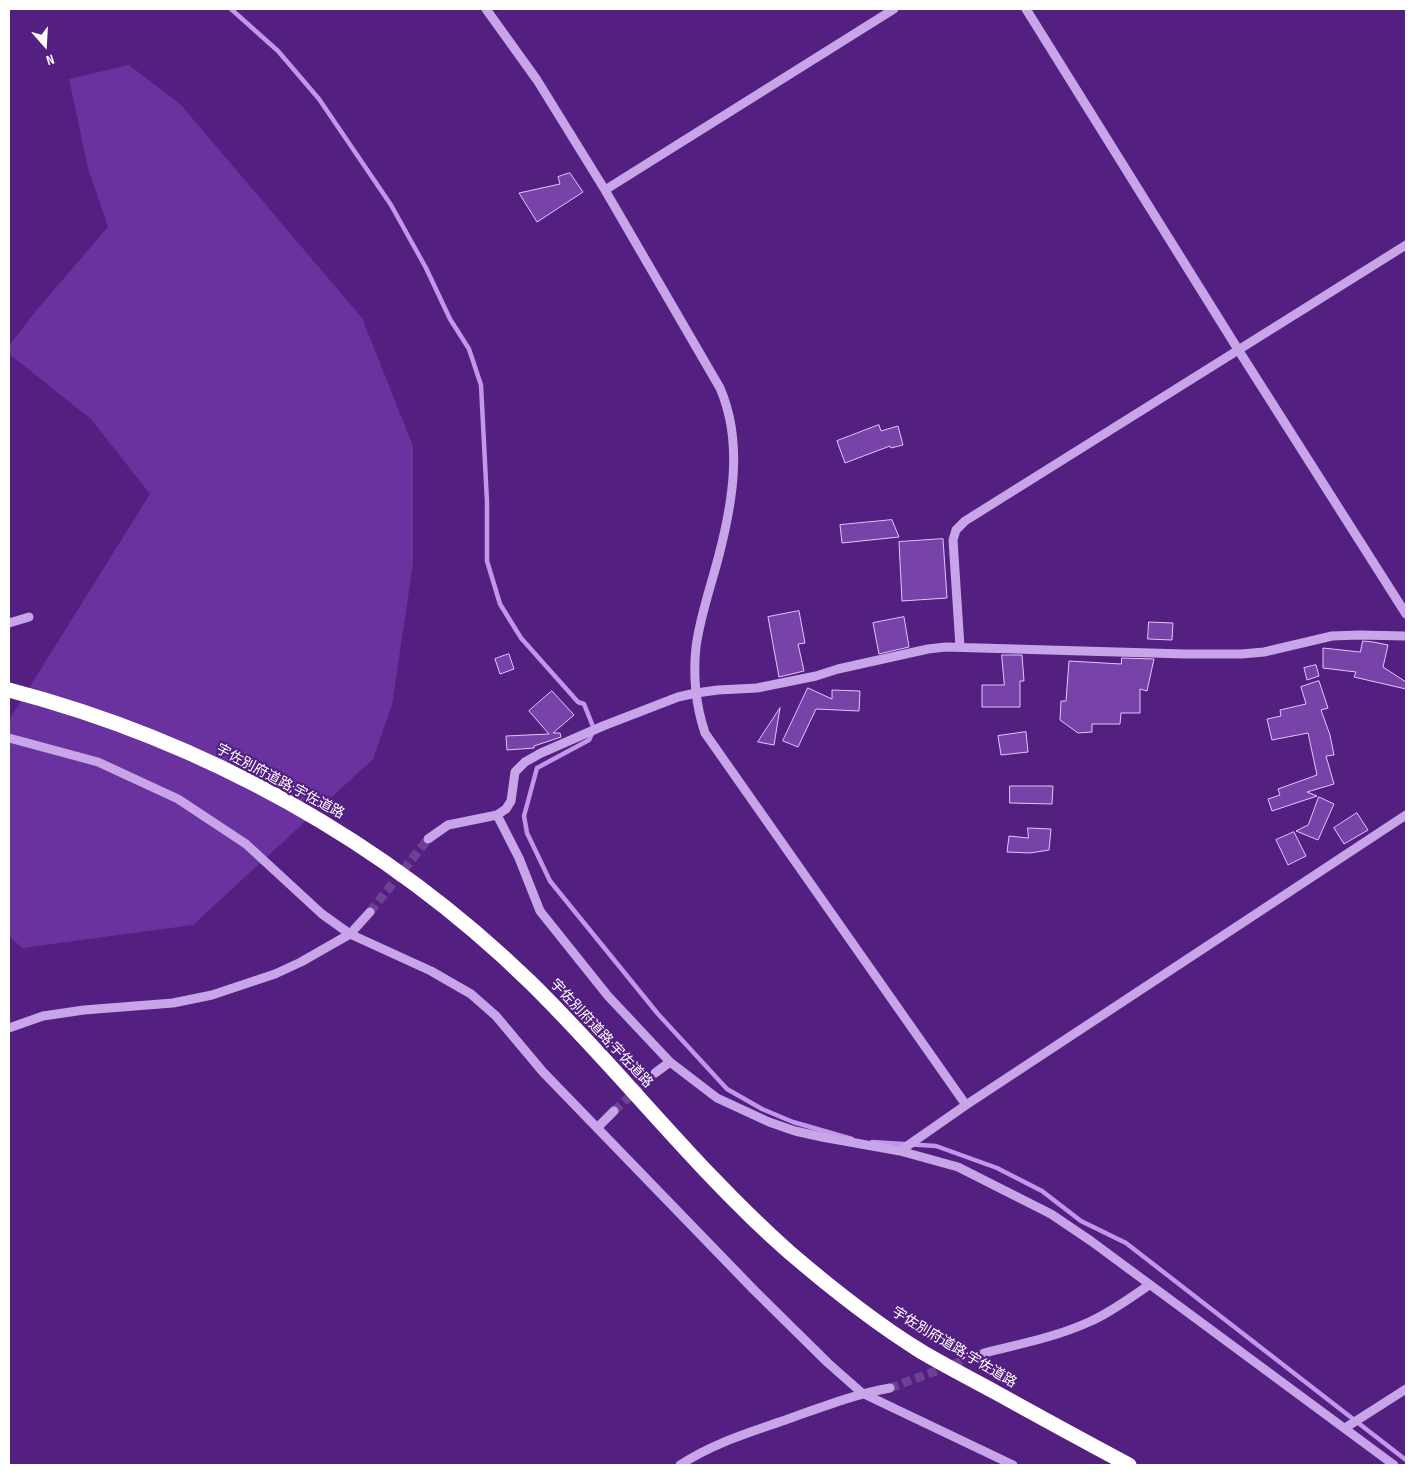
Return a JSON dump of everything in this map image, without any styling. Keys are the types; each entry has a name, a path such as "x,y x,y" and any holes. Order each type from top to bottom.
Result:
{"highway":[{"name":"宇佐別府道路;宇佐道路","path":"9,690 100,718 182,749 274,793 351,839 385,862 456,916 531,983 579,1032 693,1158 788,1251 868,1315 922,1352 1129,1465"}],"street":[{"path":"486,9 537,80 605,190 728,405 734,452 734,471 719,555 699,627 696,649 696,693 700,716 706,733 966,1105"},
{"path":"605,190 894,9"},
{"path":"1026,9 1239,351 1406,614"},
{"path":"960,647 952,540 956,530 965,521 1406,245"},
{"path":"9,623 29,617"},
{"path":"428,839 448,825 497,814 506,809 511,801 515,772 525,762 541,753 663,702 696,693 757,688 928,649 960,647 1242,654 1264,652 1332,636 1359,634 1406,636"},
{"path":"9,738 98,762 178,799 246,844 322,914 350,934 431,971 471,994 496,1016 543,1072 754,1290 828,1363 862,1393 1013,1465"},
{"path":"497,814 519,858 540,911 608,996 670,1062 717,1098 769,1122 822,1137 900,1151 958,1167 1051,1214 1394,1465"},
{"path":"900,1151 966,1105 1406,815"},
{"path":"9,1028 43,1016 84,1010 173,1003 212,996 276,974 301,962 350,934 370,912"},
{"path":"655,1073 670,1062"},
{"path":"598,1127 614,1110"},
{"path":"984,1353 1046,1338 1090,1322 1128,1300 1149,1285"},
{"path":"680,1465 725,1440 862,1393 890,1388"},
{"path":"1345,1428 1406,1389"}],"shaded area":[{"path":"129,65 181,105 362,318 413,446 413,564 392,705 373,759 193,925 22,948 9,936 9,720 150,494 91,419 9,354 9,346 35,312 108,227 88,168 69,79"}],"building":[{"path":"570,173 583,192 537,222 519,193 560,184 558,177"},
{"path":"879,425 881,431 898,426 903,445 891,448 890,446 845,463 837,441"},
{"path":"892,520 899,537 842,543 840,525"},
{"path":"943,539 947,598 902,601 899,542"},
{"path":"799,611 805,643 798,644 804,671 779,677 768,617"},
{"path":"904,617 909,647 879,654 873,623"},
{"path":"1149,622 1173,623 1172,640 1148,639"},
{"path":"1363,641 1388,645 1383,667 1406,682 1406,689 1354,677 1356,672 1323,668 1323,648 1360,652"},
{"path":"509,654 514,669 500,674 495,659"},
{"path":"1002,655 1022,655 1024,681 1020,681 1020,707 982,707 982,685 1004,685"},
{"path":"1122,658 1154,659 1147,691 1140,689 1140,713 1121,713 1120,724 1092,724 1092,732 1078,733 1060,720 1061,701 1066,701 1069,661 1121,664"},
{"path":"1316,665 1319,676 1307,680 1304,668"},
{"path":"1319,681 1328,708 1321,710 1330,735 1334,755 1326,756 1334,784 1307,792 1317,796 1272,811 1268,799 1280,795 1278,789 1317,775 1308,733 1272,740 1267,719 1281,716 1280,710 1306,704 1301,687"},
{"path":"808,688 832,699 832,690 860,691 859,711 816,709 798,747 783,741"},
{"path":"552,691 574,715 553,733 560,733 561,737 534,746 534,748 507,750 506,736 549,734 529,711"},
{"path":"780,708 774,745 758,742"},
{"path":"1026,732 1028,752 1001,755 998,736"},
{"path":"1010,786 1053,786 1052,804 1010,803"},
{"path":"1319,797 1334,804 1318,840 1296,831 1308,825"},
{"path":"1357,813 1368,830 1344,844 1334,828"},
{"path":"1028,828 1051,829 1049,850 1030,853 1007,852 1009,836 1028,838"},
{"path":"1294,832 1306,856 1288,865 1276,840"}],"waterway":[{"path":"231,9 278,51 319,99 391,205 426,268 450,319 469,349 481,385 487,502 487,561 500,604 521,638 578,702 584,704 594,729 589,740 537,768 524,816 527,833 550,881 658,1014 727,1089 762,1109 793,1122 852,1139"},
{"path":"872,1142 936,1146 997,1168 1042,1191 1081,1221 1126,1243 1406,1460"}],"tunnel":[{"path":"370,912 428,839"},
{"path":"614,1111 655,1073"},
{"path":"890,1388 984,1353"}]}
